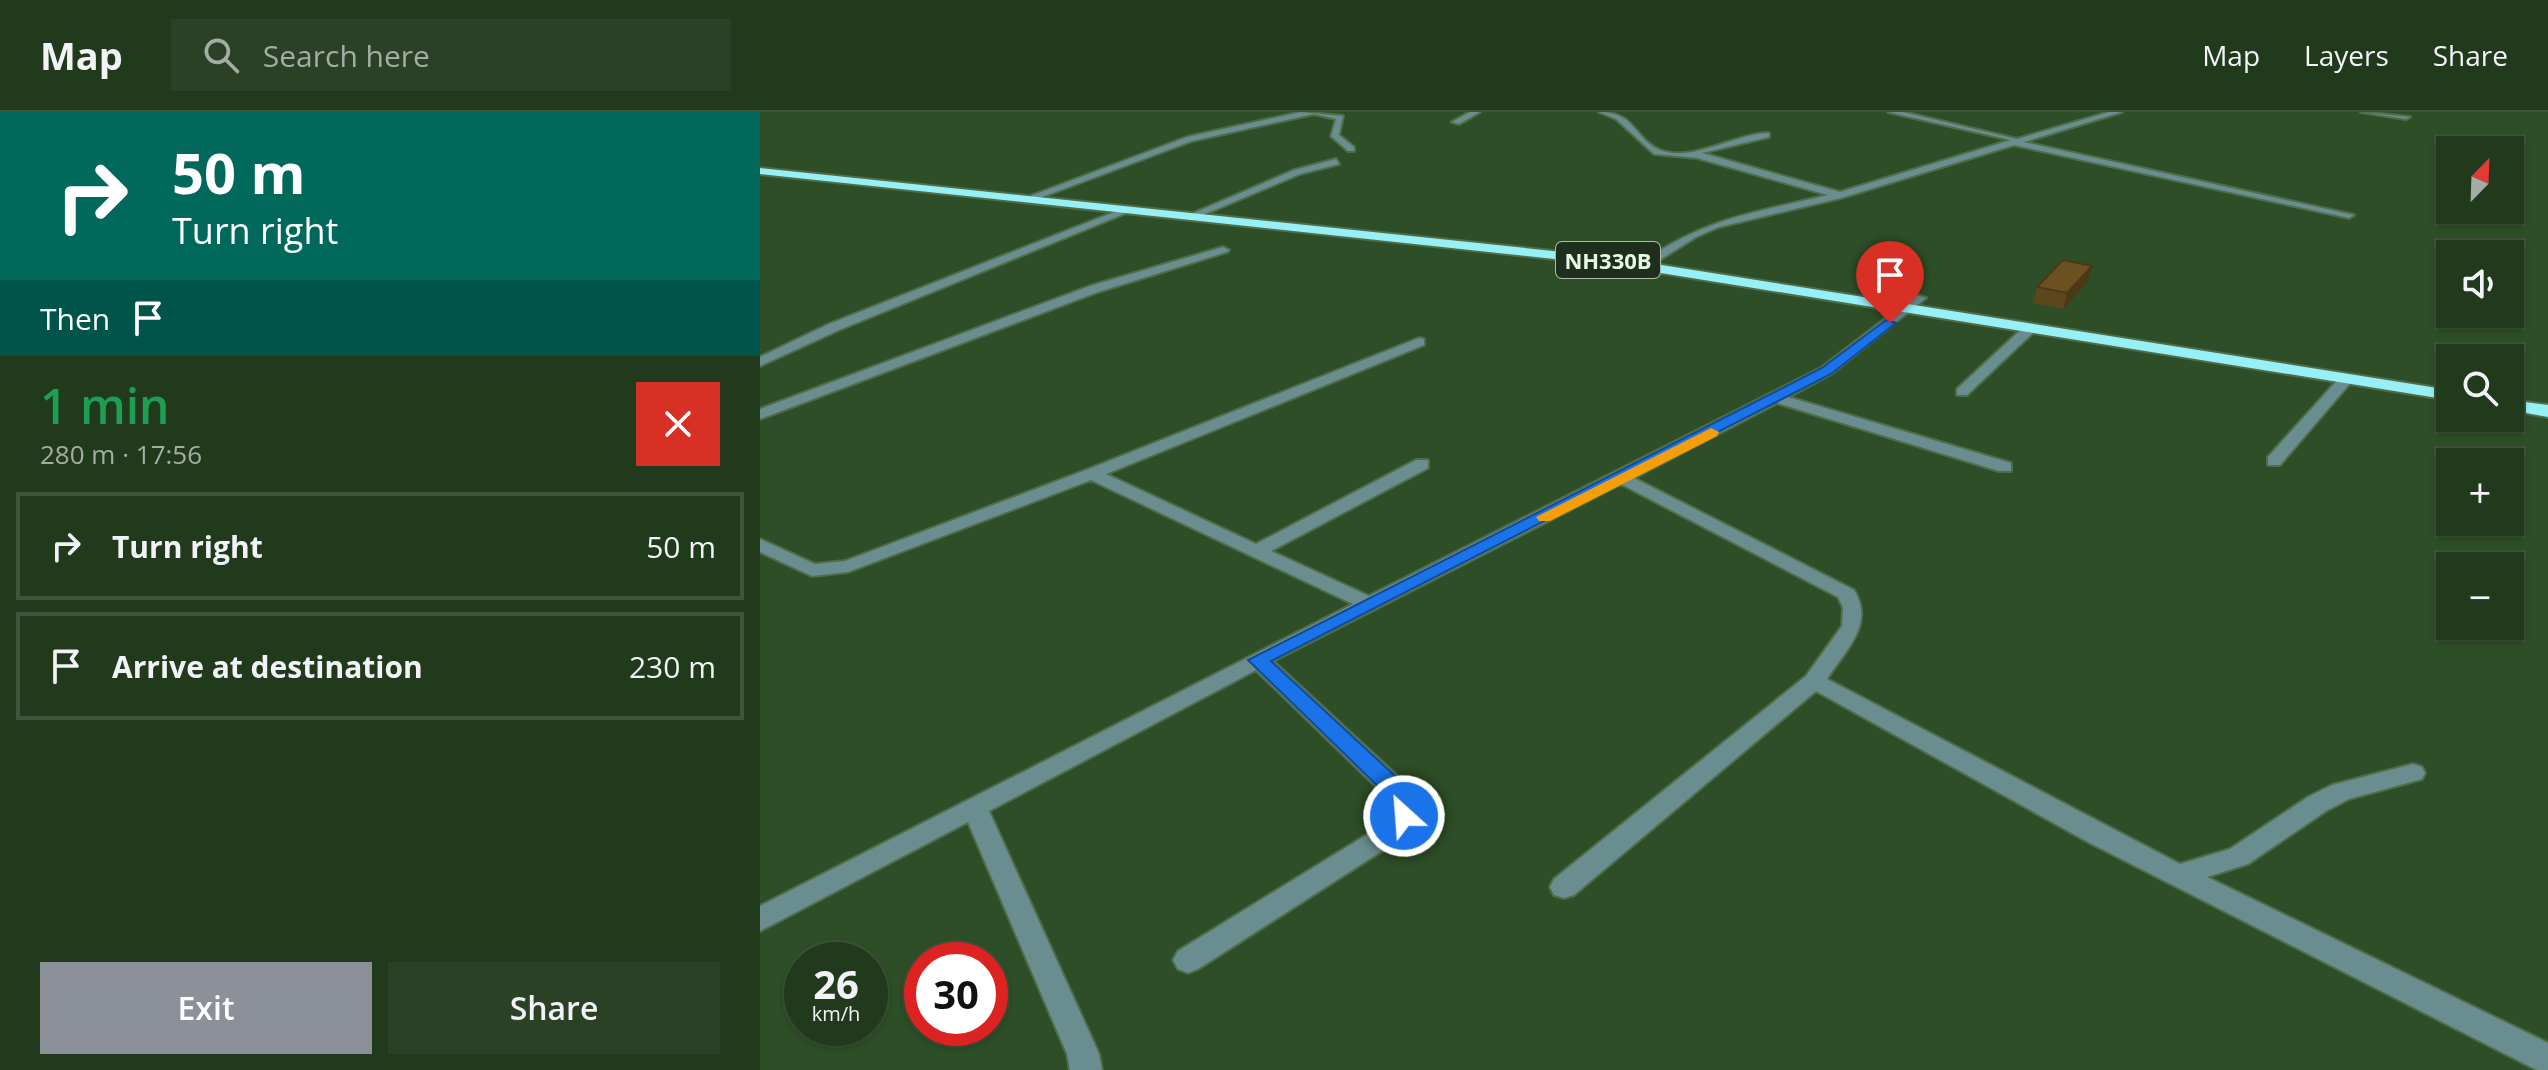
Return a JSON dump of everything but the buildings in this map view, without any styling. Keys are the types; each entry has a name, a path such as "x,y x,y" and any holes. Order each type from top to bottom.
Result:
{"highway":[{"name":"NH330B","path":"760,164 1499,238 2436,380"},
{"name":"NH330B","path":"760,171 1649,262"},
{"name":"NH330B","path":"1914,303 2031,328 2436,393"},
{"path":"2524,393 2548,397"},
{"path":"2524,407 2548,411"}],"street":[{"path":"1030,198 1190,139 1314,112 1340,118 1335,136 1351,149"},
{"path":"1456,122 1476,112"},
{"path":"1603,112 1619,117 1657,152 1688,154 1839,195"},
{"path":"1892,112 2349,215"},
{"path":"1649,262 1692,234 1727,219 1839,195 2012,140 2118,112"},
{"path":"2365,112 2406,117"},
{"path":"1688,154 1766,135"},
{"path":"1194,215 1297,172 1336,162"},
{"path":"760,362 834,327 1131,209"},
{"path":"760,414 1084,292 1223,250"},
{"path":"760,919 1258,660 1622,478 1826,371 1914,303"},
{"path":"1962,392 2031,328"},
{"path":"760,545 812,570 848,566 1092,474 1419,342"},
{"path":"2274,461 2347,378"},
{"path":"1775,398 2005,467"},
{"path":"1257,551 1422,464"},
{"path":"1092,474 1369,604"},
{"path":"1564,887 1814,681 1852,626 1853,608 1847,594 1622,478"},
{"path":"1188,960 1390,833 1404,816 1406,804 1399,793 1258,660"},
{"path":"1814,681 2097,835 2548,1059"},
{"path":"2179,875 2239,857 2317,804 2341,792 2413,773"},
{"path":"974,806 1083,1054 1086,1070"}],"slow traffic":[{"path":"1544,517 1711,432"}],"route":[{"path":"1404,816 1406,804 1399,793 1258,660 1732,422 1826,371 1890,323"}]}
